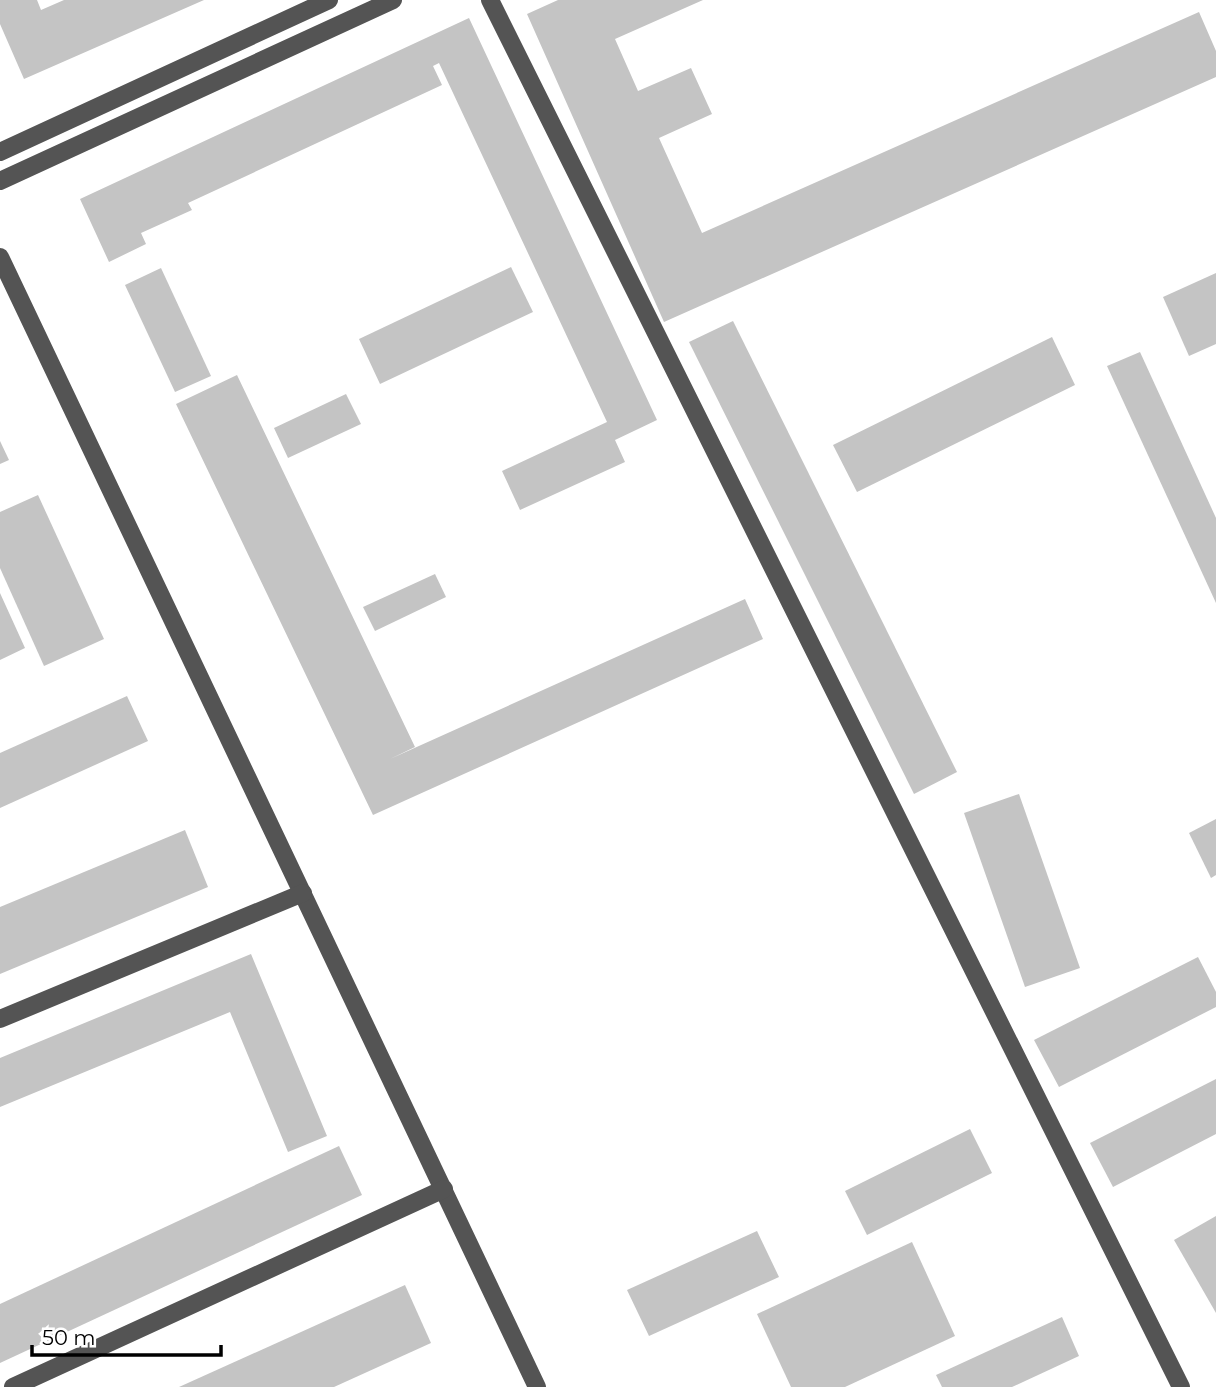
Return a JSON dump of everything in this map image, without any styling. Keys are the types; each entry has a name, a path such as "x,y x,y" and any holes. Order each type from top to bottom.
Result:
{"street":[{"path":"0,152 329,0"},
{"path":"0,181 393,0"},
{"path":"490,0 1181,1387"},
{"path":"0,257 537,1387"},
{"path":"0,1019 303,893"},
{"path":"13,1387 443,1189"}],"building":[{"path":"0,0 37,0 41,10 64,0 204,0 24,79 0,24"},
{"path":"558,0 703,0 615,39 638,91 691,68 712,114 659,138 702,233 1199,12 1216,51 1216,77 664,322 527,14"},
{"path":"469,18 657,420 615,440 625,462 520,510 502,471 607,422 439,63 433,66 442,85 188,203 192,210 141,233 146,244 109,262 80,199"},
{"path":"511,267 533,312 380,384 359,339"},
{"path":"161,268 211,376 175,392 125,285"},
{"path":"1216,273 1216,344 1189,356 1163,297"},
{"path":"733,321 957,772 914,794 689,342"},
{"path":"1052,337 1075,385 857,492 833,445"},
{"path":"1140,352 1216,518 1216,603 1107,366"},
{"path":"237,375 415,747 390,759 745,599 763,639 373,815 176,404"},
{"path":"346,394 361,424 288,458 274,428"},
{"path":"0,441 9,460 0,464"},
{"path":"38,495 104,639 44,666 0,568 0,512"},
{"path":"435,574 446,597 375,631 363,607"},
{"path":"0,593 25,648 0,660"},
{"path":"127,696 148,741 0,808 0,753"},
{"path":"1019,794 1080,968 1025,987 964,813"},
{"path":"1216,819 1216,875 1211,878 1189,833"},
{"path":"185,830 208,887 0,974 0,907"},
{"path":"251,954 327,1136 288,1152 230,1012 0,1107 0,1058"},
{"path":"1198,957 1216,992 1216,1007 1059,1087 1034,1040"},
{"path":"1216,1079 1216,1134 1113,1187 1090,1143"},
{"path":"970,1129 992,1173 867,1235 845,1191"},
{"path":"339,1146 362,1195 0,1363 0,1304"},
{"path":"1216,1216 1216,1313 1174,1240"},
{"path":"757,1231 779,1277 649,1336 627,1290"},
{"path":"912,1242 955,1336 845,1387 791,1387 757,1314"},
{"path":"405,1285 431,1343 334,1387 179,1387"},
{"path":"1062,1317 1079,1356 1012,1387 942,1387 936,1375"}]}
